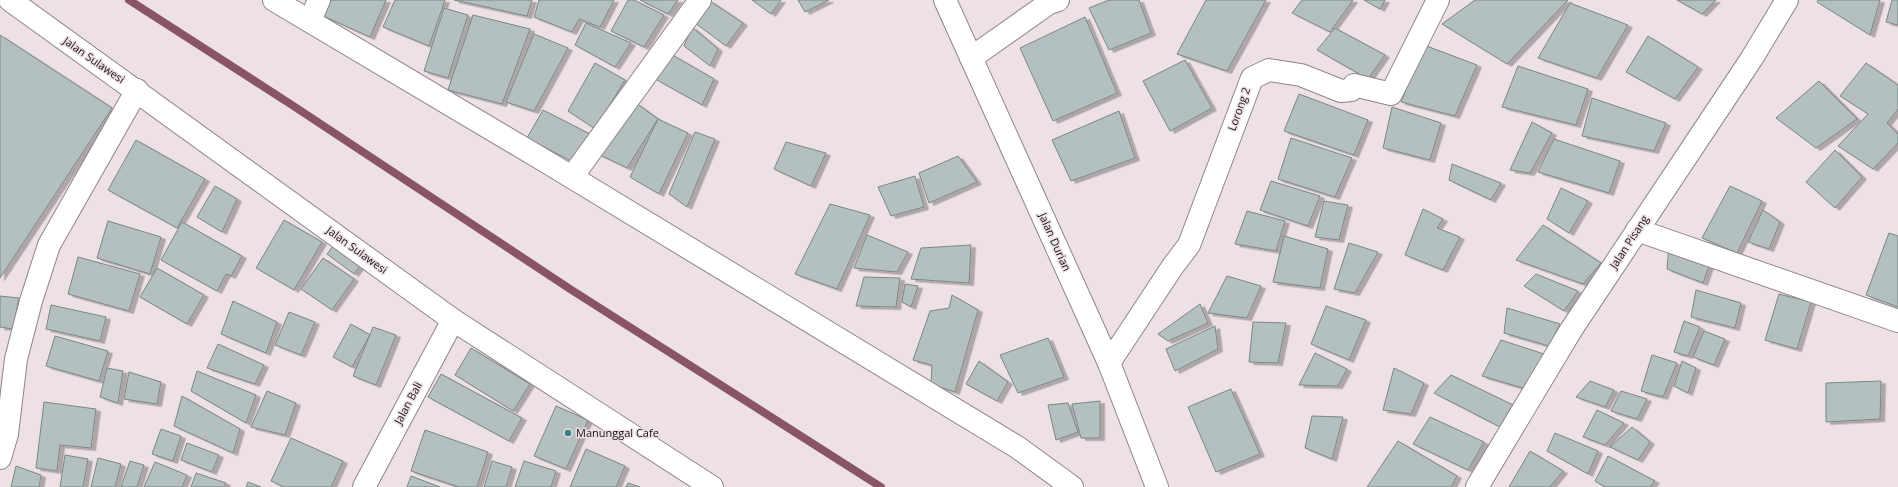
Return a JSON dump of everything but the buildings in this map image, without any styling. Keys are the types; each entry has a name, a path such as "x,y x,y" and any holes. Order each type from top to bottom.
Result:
{"street":[{"name":"Jalan Sulawesi","path":"10,0 137,90 453,320 712,487"},
{"path":"274,0 572,177 1017,447 1072,487"},
{"path":"310,20 320,0"},
{"path":"572,177 700,0"},
{"name":"Jalan Durian","path":"945,0 1109,363 1157,487"},
{"path":"971,58 1049,3 1058,0"},
{"name":"Lorong 2","path":"1109,363 1173,266 1189,245 1252,78 1269,70 1301,75 1341,91 1351,90 1354,85 1391,94 1438,0"},
{"name":"Jalan Pisang","path":"1477,487 1571,330 1752,58 1787,0"},
{"path":"0,458 7,434 16,359 31,301 49,245 137,90"},
{"path":"1637,230 1898,321"},
{"name":"Jalan Bali","path":"364,487 453,320"}],"waterway":[{"path":"129,0 292,105 570,289 881,487"}],"place":[{"name":"Manunggal Cafe","path":"568,433"}]}
